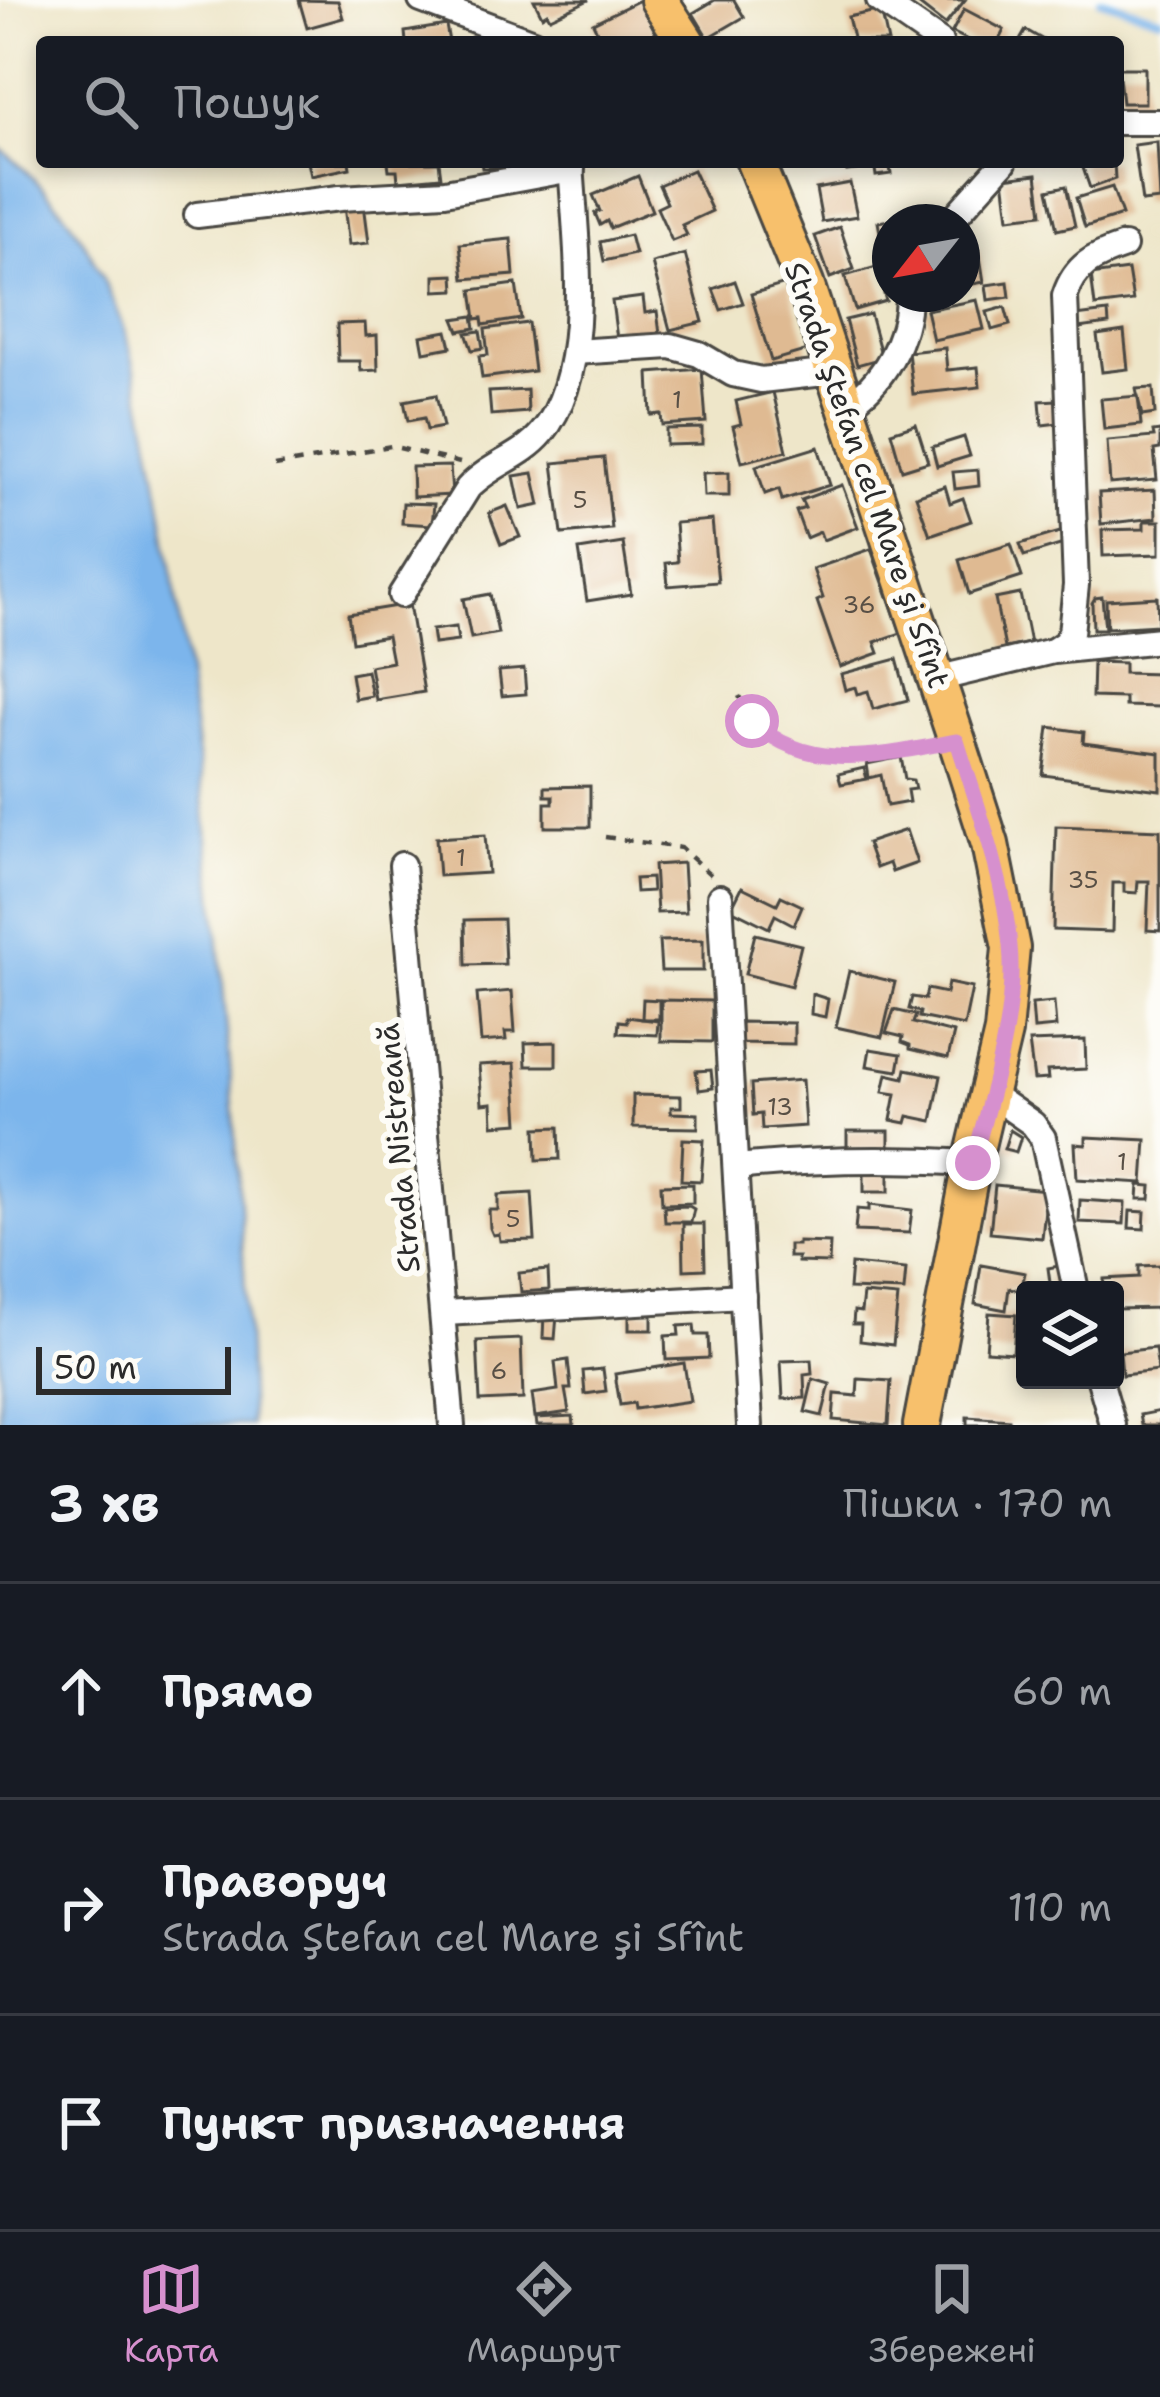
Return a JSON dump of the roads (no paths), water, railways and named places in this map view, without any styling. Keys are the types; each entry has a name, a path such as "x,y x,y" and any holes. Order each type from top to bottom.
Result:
{"main road":[{"path":"659,0 682,36"},
{"name":"Strada Ştefan cel Mare şi Sfînt","path":"757,168 805,284 957,741 990,844 1011,948 1004,1032 922,1425"}],"street":[{"path":"421,0 517,36"},
{"path":"879,0 931,36"},
{"path":"1124,122 1160,122"},
{"path":"197,215 340,198 445,192 561,168"},
{"path":"401,595 468,488 542,434 559,403 574,352 578,258 571,168"},
{"path":"966,204 999,168"},
{"path":"1053,651 1071,633 1076,585 1065,296 1071,276 1082,265 1124,246"},
{"path":"845,407 866,394 881,374 908,312"},
{"path":"574,352 671,346 699,354 733,374 760,380 833,372"},
{"path":"936,679 1053,651 1160,640"},
{"name":"Strada Nistreană","path":"402,865 452,1425"},
{"path":"720,897 750,1425"},
{"path":"990,1094 1033,1124 1043,1138 1074,1281"},
{"path":"736,1167 839,1159 973,1163"},
{"path":"445,1312 743,1296"},
{"path":"1103,1389 1113,1425"}],"water":[{"path":"0,148 62,210 90,253 128,341 148,430 193,719 217,920 251,1425 0,1425"}],"waterway":[{"path":"1101,0 1160,18"}]}
